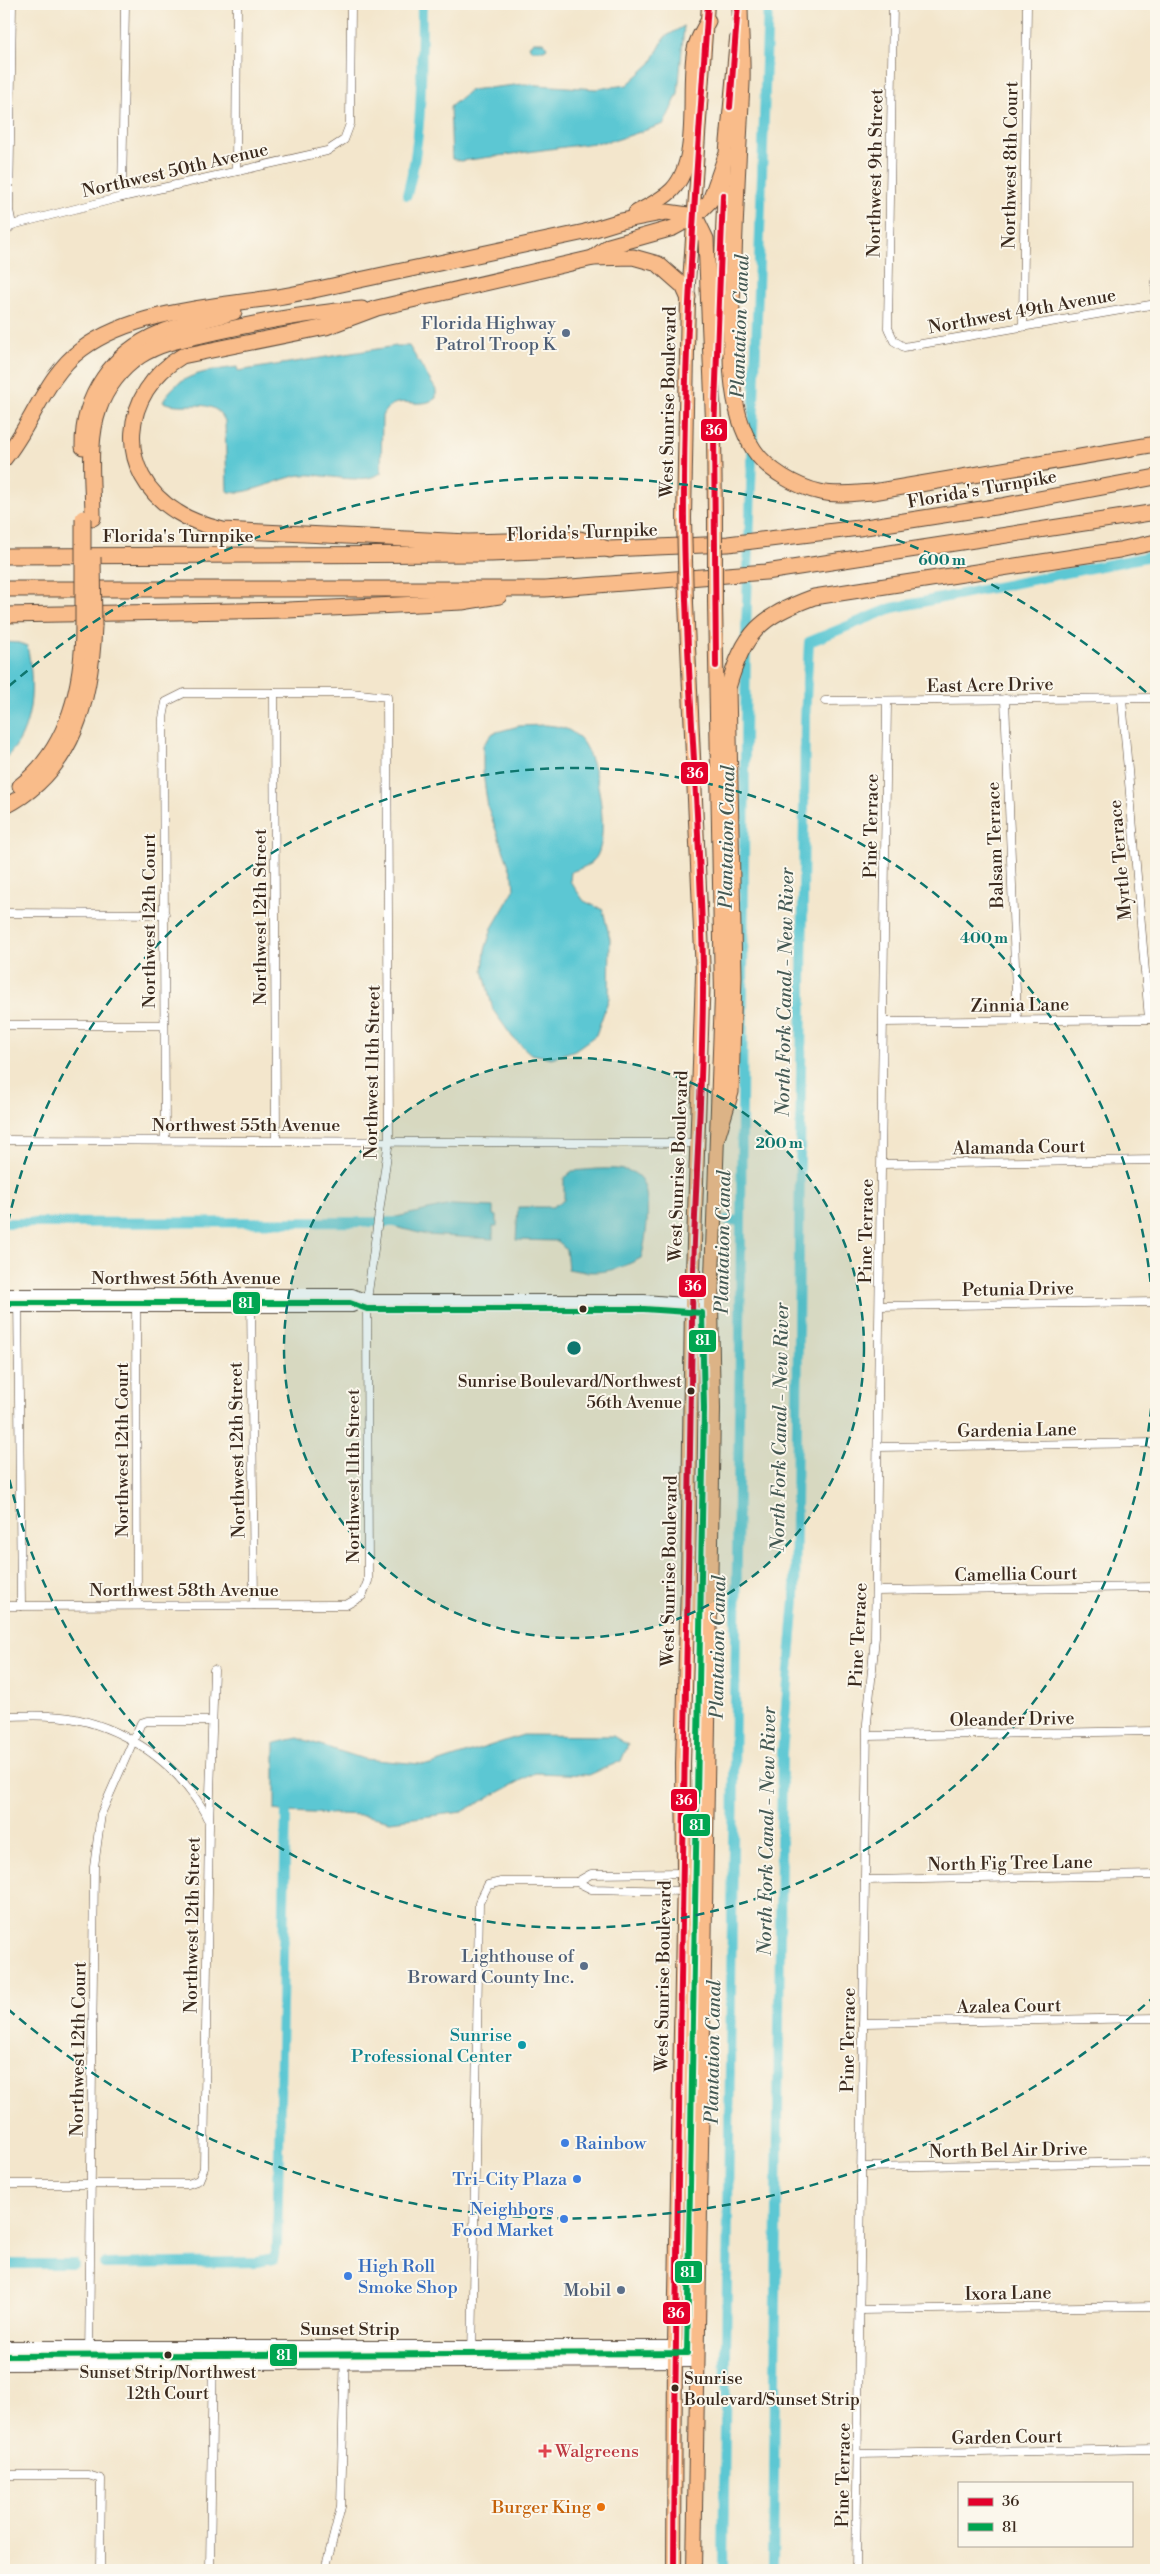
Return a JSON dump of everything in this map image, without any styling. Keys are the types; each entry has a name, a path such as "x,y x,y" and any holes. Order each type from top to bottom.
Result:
{"highway":[{"path":"739,4 742,80 732,343 734,388 742,429 755,452 771,467 792,480 819,492 842,494 873,492 1156,444"},
{"path":"4,459 24,430 52,381 65,364 96,340 121,328 166,316 278,296 586,232 621,220 660,200 672,189 682,175 688,147 695,48 708,21"},
{"path":"593,258 609,246 673,228 695,216 710,201 725,158"},
{"path":"621,220 668,212 695,216"},
{"path":"694,2570 696,2362 710,1655 713,1409 711,1305 718,1135 722,896 716,743 714,433 706,239 695,216"},
{"path":"610,550 580,539 468,542 223,530 203,525 176,512 158,497 145,480 134,456 132,429 140,399 148,386 168,364 182,356 204,350 326,328 377,308 593,258 633,257 658,264 682,286 688,297"},
{"path":"4,807 36,787 66,748 86,702 91,674 84,426 92,398 108,370 137,345 161,332 251,307 278,296"},
{"name":"West Sunrise Boulevard","path":"674,2570 675,2345 684,1891 683,1764 692,1303 703,927 689,693 686,603 684,518 688,297"},
{"path":"88,518 93,442 99,408 114,381 127,366 142,355 180,340 271,320 324,311 377,308"},
{"name":"Florida's Turnpike","path":"4,556 481,554 728,544 1001,506 1156,477"},
{"path":"4,589 545,589 766,572 1156,512"},
{"path":"718,1135 730,1092 734,986 727,708 728,688 742,646 759,626 783,609 814,597 1119,550 1156,542"},
{"path":"4,615 288,610 462,602 545,589"},
{"path":"4,797 30,778 56,742 67,722 81,672 89,626"},
{"path":"688,1583 696,1595 696,1616 710,1655"},
{"path":"683,1764 692,1784 691,1858 706,1870"},
{"path":"684,1873 694,1889 693,2047 703,2076"}],"main road":[{"name":"West Sunrise Boulevard","path":"688,297 708,4"},
{"path":"714,433 725,158 739,4"}],"street":[{"path":"4,234 12,225 9,210 12,4"},
{"path":"122,197 125,4"},
{"path":"236,171 237,4"},
{"name":"Northwest 50th Avenue","path":"12,225 122,197 327,150 344,140 350,124 351,4"},
{"name":"Northwest 9th Street","path":"893,4 888,328 894,341"},
{"name":"Northwest 8th Court","path":"1023,326 1027,4"},
{"path":"1156,281 1156,304"},
{"name":"Northwest 49th Avenue","path":"894,341 904,347 1156,304"},
{"name":"Northwest 12th Court","path":"165,1140 163,718 166,702 184,693 274,693"},
{"name":"Northwest 11th Street","path":"274,693 351,693 387,697 389,1140 367,1300 368,1581 362,1596"},
{"name":"Northwest 12th Street","path":"274,693 276,1140"},
{"name":"East Acre Drive","path":"825,701 887,702 1156,698"},
{"name":"Myrtle Terrace","path":"1122,699 1153,1019"},
{"name":"Balsam Terrace","path":"1005,700 1016,1019"},
{"name":"Pine Terrace","path":"856,2570 865,1880 868,1736 874,1663 876,1592 887,702"},
{"path":"4,913 165,914"},
{"name":"Zinnia Lane","path":"884,1022 1016,1019 1153,1019"},
{"path":"4,1025 164,1025"},
{"name":"Northwest 55th Avenue","path":"4,1140 389,1140 698,1143"},
{"name":"Alamanda Court","path":"882,1164 1156,1160"},
{"name":"Northwest 56th Avenue","path":"4,1294 352,1294 367,1300 644,1300 711,1305"},
{"path":"18,1294 21,1606"},
{"name":"Northwest 12th Court","path":"136,1294 137,1605"},
{"name":"Northwest 12th Street","path":"251,1294 254,1605"},
{"name":"Northwest 56th Avenue","path":"4,1307 352,1307 367,1300"},
{"name":"Petunia Drive","path":"880,1306 1156,1302"},
{"name":"Gardenia Lane","path":"878,1447 1156,1443"},
{"name":"Camellia Court","path":"876,1592 1156,1587"},
{"name":"Northwest 58th Avenue","path":"4,1606 346,1605 362,1596"},
{"name":"Northwest 12th Street","path":"91,2184 188,2184 199,2180 204,2168 211,1721 214,1670"},
{"path":"4,1716 51,1716 73,1719 100,1726 134,1742 160,1760 176,1775 204,1812 209,1825"},
{"name":"Northwest 12th Court","path":"89,2364 96,1839 100,1814 141,1723 147,1721 211,1721"},
{"name":"Oleander Drive","path":"868,1736 1156,1731"},
{"path":"472,2364 479,1903 488,1885 501,1882 577,1882 591,1874 684,1873"},
{"name":"North Fig Tree Lane","path":"865,1880 1156,1875"},
{"path":"577,1882 591,1890 684,1891"},
{"name":"Azalea Court","path":"863,2023 1156,2018"},
{"name":"North Bel Air Drive","path":"861,2167 1156,2162"},
{"path":"4,2184 91,2184"},
{"name":"Ixora Lane","path":"860,2310 1156,2306"},
{"name":"Sunset Strip","path":"4,2346 697,2346"},
{"path":"210,2570 213,2346"},
{"path":"325,2570 341,2506 345,2346"},
{"name":"Sunset Strip","path":"4,2364 212,2366 696,2362"},
{"name":"Garden Court","path":"858,2454 1156,2449"},
{"path":"4,2475 88,2475 101,2479 100,2570"}],"water":[{"path":"684,26 678,94 664,124 616,140 461,161 452,159 450,107 470,90 524,84 596,89 627,85 651,63 665,37"},
{"path":"534,42 544,42 547,48 544,50 531,50 529,45"},
{"path":"396,346 409,346 436,390 436,398 422,403 393,404 387,408 382,416 381,473 373,477 353,479 301,475 253,490 243,492 227,491 225,421 220,413 206,406 163,402 169,392 185,379 205,372 237,367 238,371"},
{"path":"4,642 20,643 27,646 30,660 31,690 30,706 22,736 4,759"},
{"path":"545,725 566,729 577,736 584,745 596,775 602,812 601,845 597,856 592,862 571,872 570,881 584,901 603,910 610,939 609,998 596,1035 575,1050 552,1058 531,1054 513,1038 493,1010 483,970 485,950 492,928 514,890 513,877 488,808 483,773 483,745 493,733 519,726"},
{"path":"597,1169 629,1171 638,1176 643,1182 647,1203 647,1227 641,1258 606,1271 579,1271 568,1269 566,1250 558,1241 516,1240 518,1207 552,1207 564,1200 564,1178 572,1171"},
{"path":"451,1205 493,1207 493,1215 497,1216 497,1226 493,1226 493,1239 427,1235 384,1224 387,1219"},
{"path":"523,1735 613,1736 628,1745 621,1761 589,1775 535,1773 462,1812 390,1821 364,1815 275,1810 275,1743 298,1738 364,1759 431,1765"}],"waterway":[{"path":"407,195 419,124 422,4"},
{"name":"Plantation Canal","path":"723,2570 740,1341 746,630 768,4"},
{"name":"North Fork Canal - New River","path":"773,2570 782,1753 795,1599 805,720 809,642 892,608 1156,555"},
{"path":"727,1220 741,1221"},
{"path":"4,1223 396,1222"},
{"path":"104,2264 257,2262 273,2259 277,2245 286,1812"},
{"path":"4,2264 74,2264"}],"transit line":[{"name":"36","path":"674,2570 679,2101 693,1275 703,1014 702,914 685,576 684,455 691,262 708,4"},
{"name":"36","path":"730,107 738,4"},
{"name":"36","path":"716,666 714,433 723,195"},
{"name":"81","path":"4,1303 350,1303 367,1309 644,1309 702,1313 704,1409 687,2353 4,2356"}],"place":[{"name":"Florida Highway Patrol Troop K","path":"566,333"},
{"name":"Sunrise Boulevard/Northwest 56th Avenue","path":"691,1391"},
{"name":"Lighthouse of Broward County Inc.","path":"584,1966"},
{"name":"Sunrise Professional Center","path":"522,2045"},
{"name":"Rainbow","path":"565,2143"},
{"name":"Tri-City Plaza","path":"577,2179"},
{"name":"Neighbors Food Market","path":"564,2219"},
{"name":"High Roll Smoke Shop","path":"348,2276"},
{"name":"Mobil","path":"621,2290"},
{"name":"Sunset Strip/Northwest 12th Court","path":"168,2355"},
{"name":"Sunrise Boulevard/Sunset Strip","path":"675,2388"},
{"name":"Walgreens","path":"545,2451"},
{"name":"Burger King","path":"601,2507"}]}
